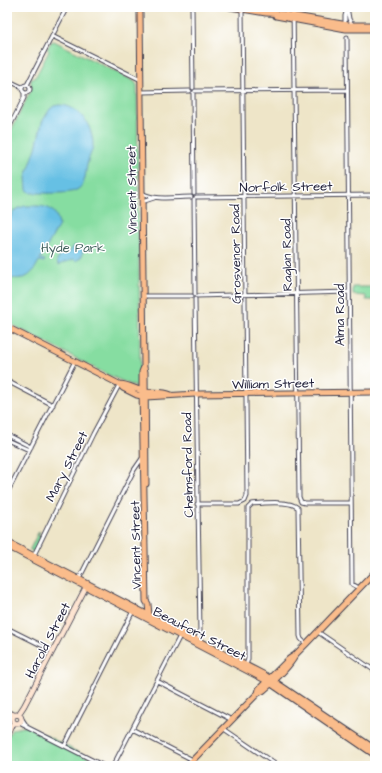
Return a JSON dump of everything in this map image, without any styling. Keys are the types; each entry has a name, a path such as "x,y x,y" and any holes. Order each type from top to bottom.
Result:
{"main road":[{"path":"230,7 345,27 375,29"},
{"name":"Vincent Street","path":"140,9 145,372 143,485 145,488"},
{"path":"345,27 375,26"},
{"name":"William Street","path":"7,326 119,384 123,388 144,394 166,392 171,395 375,392"},
{"name":"Vincent Street","path":"144,394 146,601 148,604 149,615"},
{"name":"Beaufort Street","path":"7,542 78,581 140,612 181,636 246,665 375,749"},
{"name":"Beaufort Street","path":"7,546 33,557"},
{"path":"187,766 258,693 259,689 292,661 295,655 375,572"},
{"name":"Vincent Street","path":"140,612 146,601"},
{"name":"Beaufort Street","path":"140,612 149,615 195,641 271,680 375,755"}],"street":[{"path":"22,87 27,85 67,7"},
{"name":"Chelmsford Road","path":"192,7 199,630 195,641"},
{"name":"Raglan Road","path":"293,7 299,497 301,502 352,503"},
{"name":"Grosvenor Road","path":"197,504 239,504 245,501 247,496 242,8"},
{"path":"347,8 349,19 353,26"},
{"path":"345,27 347,8"},
{"path":"52,36 141,80"},
{"name":"Alma Road","path":"346,37 352,584 359,588"},
{"path":"7,80 22,87 22,91 24,92 24,98 7,132"},
{"path":"24,92 29,90 27,85"},
{"path":"141,92 347,90"},
{"name":"Norfolk Street","path":"142,193 147,196 155,197 375,195"},
{"name":"Norfolk Street","path":"142,202 155,197"},
{"path":"143,296 349,292"},
{"path":"7,493 75,361"},
{"path":"7,381 53,405"},
{"name":"Mary Street","path":"33,557 119,384"},
{"path":"7,435 30,449"},
{"path":"7,440 30,449"},
{"path":"78,581 136,467 143,457"},
{"path":"136,467 139,467 143,472"},
{"path":"246,665 248,659 248,511 250,505 290,503 296,505 299,512 300,636 306,644"},
{"name":"Harold Street","path":"17,719 87,585"},
{"path":"64,745 134,609"},
{"path":"7,628 53,651"},
{"path":"318,632 375,671"},
{"path":"113,766 181,636"},
{"path":"157,681 232,720"},
{"path":"8,713 28,726 104,766"},
{"path":"7,738 17,719"},
{"path":"223,728 278,766"},
{"path":"132,729 192,760"}],"green space":[{"name":"Hyde Park","path":"54,41 134,81 137,85 140,362 139,384 136,387 106,374 7,322 7,139 31,90 31,79 35,78 49,51 47,49 51,42"},
{"path":"353,287 375,287 375,300 366,300 366,296 353,295"},
{"path":"39,531 38,536 41,537 34,552 30,549"},
{"path":"28,726 104,766 7,766 7,738 12,729"}],"water":[{"path":"59,105 73,109 84,118 88,124 93,145 83,184 78,189 66,193 31,193 27,190 26,177 36,148 42,122 50,109"},
{"path":"25,206 42,206 51,210 55,213 59,225 40,259 45,260 44,262 39,261 33,271 24,278 7,278 7,223 14,211"},
{"path":"74,246 78,246 83,249 82,256 76,261 74,259 58,265 57,260 59,258 59,252 62,251 69,253"}]}
